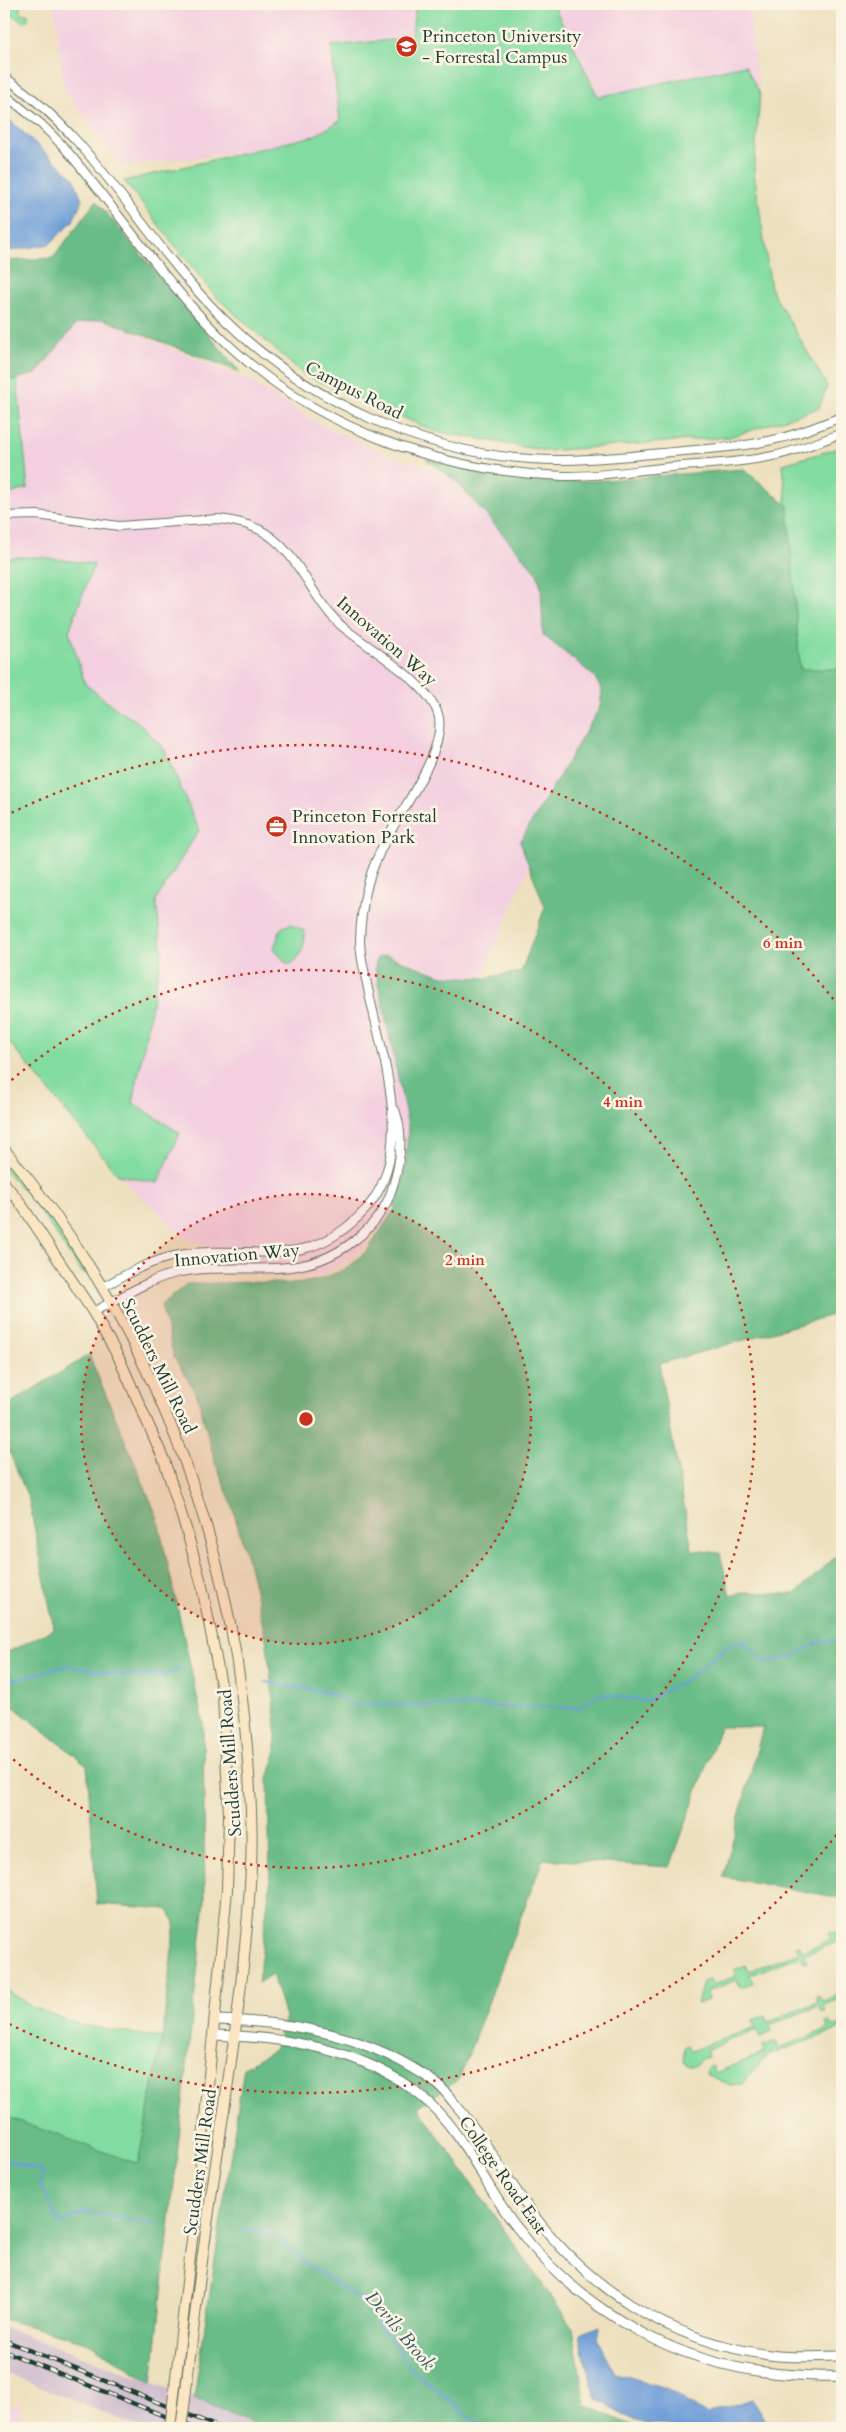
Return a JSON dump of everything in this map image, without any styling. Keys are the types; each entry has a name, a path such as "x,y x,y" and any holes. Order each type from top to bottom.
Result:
{"main road":[{"name":"Scudders Mill Road","path":"4,1149 57,1217 103,1287 161,1400 202,1508 228,1611 244,1702 252,1825 251,1869 237,2020 201,2266 182,2428"},
{"name":"Scudders Mill Road","path":"4,1183 18,1200 93,1312 119,1358 164,1460 188,1532 216,1653 222,1695 229,1815 227,1890 216,2020 170,2428"}],"street":[{"name":"Campus Road","path":"4,77 59,120 87,150 188,280 212,308 240,335 272,362 310,387 354,412 404,433 453,447 503,456 557,460 610,458 758,443 784,438 842,417"},
{"name":"Campus Road","path":"4,94 62,144 180,295 234,350 258,370 312,406 348,426 392,444 430,456 504,471 547,475 589,475 773,456 842,433"},
{"name":"Innovation Way","path":"4,516 37,515 119,526 219,519 248,525 271,537 283,549 319,600 341,626 424,690 431,699 439,718 440,731 437,744 380,850 367,885 362,912 361,952 393,1115 392,1153 380,1189 367,1208 355,1219 330,1238 303,1250 285,1253 180,1255 147,1265 103,1287"},
{"name":"Innovation Way","path":"93,1312 157,1279 175,1274 198,1270 294,1268 342,1251 362,1235 382,1210 398,1174 401,1144 399,1121 390,1096"},
{"name":"College Road East","path":"216,2020 280,2023 328,2032 390,2054 439,2085 479,2132 539,2225 565,2254 597,2283 633,2308 704,2340 745,2351 779,2356 842,2356"},
{"name":"College Road East","path":"214,2035 250,2036 339,2053 386,2073 420,2094 433,2106 458,2136 493,2193 536,2250 585,2297 623,2323 657,2342 724,2366 767,2374 842,2376"}],"shaded area":[{"name":"Princeton University - Forrestal Campus","path":"54,4 748,4 760,94 122,166 64,89"},
{"name":"Princeton Forrestal Innovation Park","path":"102,319 250,381 315,422 387,455 497,489 611,674 464,1019 391,1213 366,1246 325,1275 276,1279 183,1236 118,1175 4,1036 4,382 36,374 76,324"},
{"path":"4,2327 194,2398 266,2428 142,2428 4,2373"},
{"path":"4,2403 21,2406 19,2428 4,2428"}],"green space":[{"path":"4,4 20,4 21,14 28,14 28,20 24,22 4,11"},
{"path":"416,4 553,4 598,97 745,65 760,94 754,172 771,289 827,386 819,408 730,437 547,451 434,431 304,375 215,296 124,181 314,136 340,121 331,46 411,38"},
{"path":"96,201 240,372 103,319 76,324 36,374 4,382 4,261 53,258"},
{"path":"17,379 28,488 4,496 4,382"},
{"path":"842,447 842,669 800,670 783,464"},
{"path":"426,459 519,481 592,481 744,469 788,506 800,669 842,669 842,1307 836,1314 659,1364 692,1550 720,1553 730,1596 746,1592 795,1594 842,1551 842,1898 723,1877 763,1727 720,1727 670,1867 543,1859 459,2079 418,2107 573,2328 585,2405 638,2428 266,2428 194,2398 244,2067 274,2050 285,2017 272,1974 258,1983 270,1883 268,1778 276,1754 276,1726 267,1643 250,1569 230,1499 215,1462 197,1395 174,1357 161,1305 187,1284 253,1282 295,1284 318,1280 346,1269 368,1250 394,1210 406,1167 408,1126 375,967 377,958 386,955 442,976 483,978 521,972 545,907 520,842 600,707 602,691 594,676 543,635 541,587 537,573 457,482"},
{"path":"39,557 94,564 69,631 85,684 118,710 138,722 164,749 199,830 156,900 162,952 133,1103 180,1133 158,1183 118,1175 4,1036 4,559"},
{"path":"290,924 303,930 304,944 297,959 290,964 286,963 274,948 281,928"},
{"path":"4,1159 36,1199 86,1273 83,1274 36,1206 4,1169"},
{"path":"89,1355 157,1516 203,1723 205,1901 152,2383 89,2343 4,2319 4,2116 138,2164 162,2038 175,1922 167,1909 97,1904 87,1765 4,1699 4,1654 54,1629 29,1500 4,1439 4,1407"},
{"path":"832,1932 842,1935 842,1940 804,1955 807,1962 803,1963 800,1956 750,1975 753,1983 740,1987 737,1980 706,1992 708,2000 697,2004 703,1982 710,1979 713,1985 736,1976 734,1970 746,1965 749,1971 799,1952 796,1946 800,1945 803,1951 831,1940 829,1934"},
{"path":"4,1989 32,2007 80,2025 162,2038 138,2165 4,2116"},
{"path":"842,1993 842,1998 824,2005 826,2011 822,2013 819,2006 770,2025 772,2032 760,2037 757,2030 706,2050 708,2057 701,2059 695,2066 689,2066 683,2061 685,2046 688,2045 691,2051 755,2027 753,2020 766,2015 768,2022 818,2002 816,1996 819,1995 822,2001"},
{"path":"829,2021 832,2027 842,2024 842,2028 770,2055 759,2063 742,2084 731,2085 706,2074 707,2068 712,2066 715,2073 765,2053 763,2046 776,2041 779,2048 828,2029 826,2022"}],"water":[{"path":"4,115 74,178 82,200 73,221 50,244 4,252"},
{"path":"600,2326 598,2340 616,2373 666,2388 706,2414 753,2399 770,2428 669,2428 662,2424 653,2425 636,2421 620,2413 597,2399 586,2364 580,2334"}],"waterway":[{"path":"266,1682 331,1693 350,1704 578,1708 600,1694 646,1701 689,1678 731,1643 742,1640 765,1662 791,1657 816,1643 842,1639"},
{"path":"4,1682 68,1666 122,1675 156,1676 184,1669"},
{"name":"Devils Brook","path":"4,2162 10,2161 43,2172 41,2187 60,2224 86,2212 154,2224"},
{"name":"Devils Brook","path":"243,2228 276,2237 311,2267 359,2298 416,2373 483,2428"}],"railway":[{"path":"4,2340 221,2428"},
{"path":"4,2351 194,2428"}],"place":[{"name":"Princeton University - Forrestal Campus","path":"406,46"},
{"name":"Princeton Forrestal Innovation Park","path":"276,826"}]}
